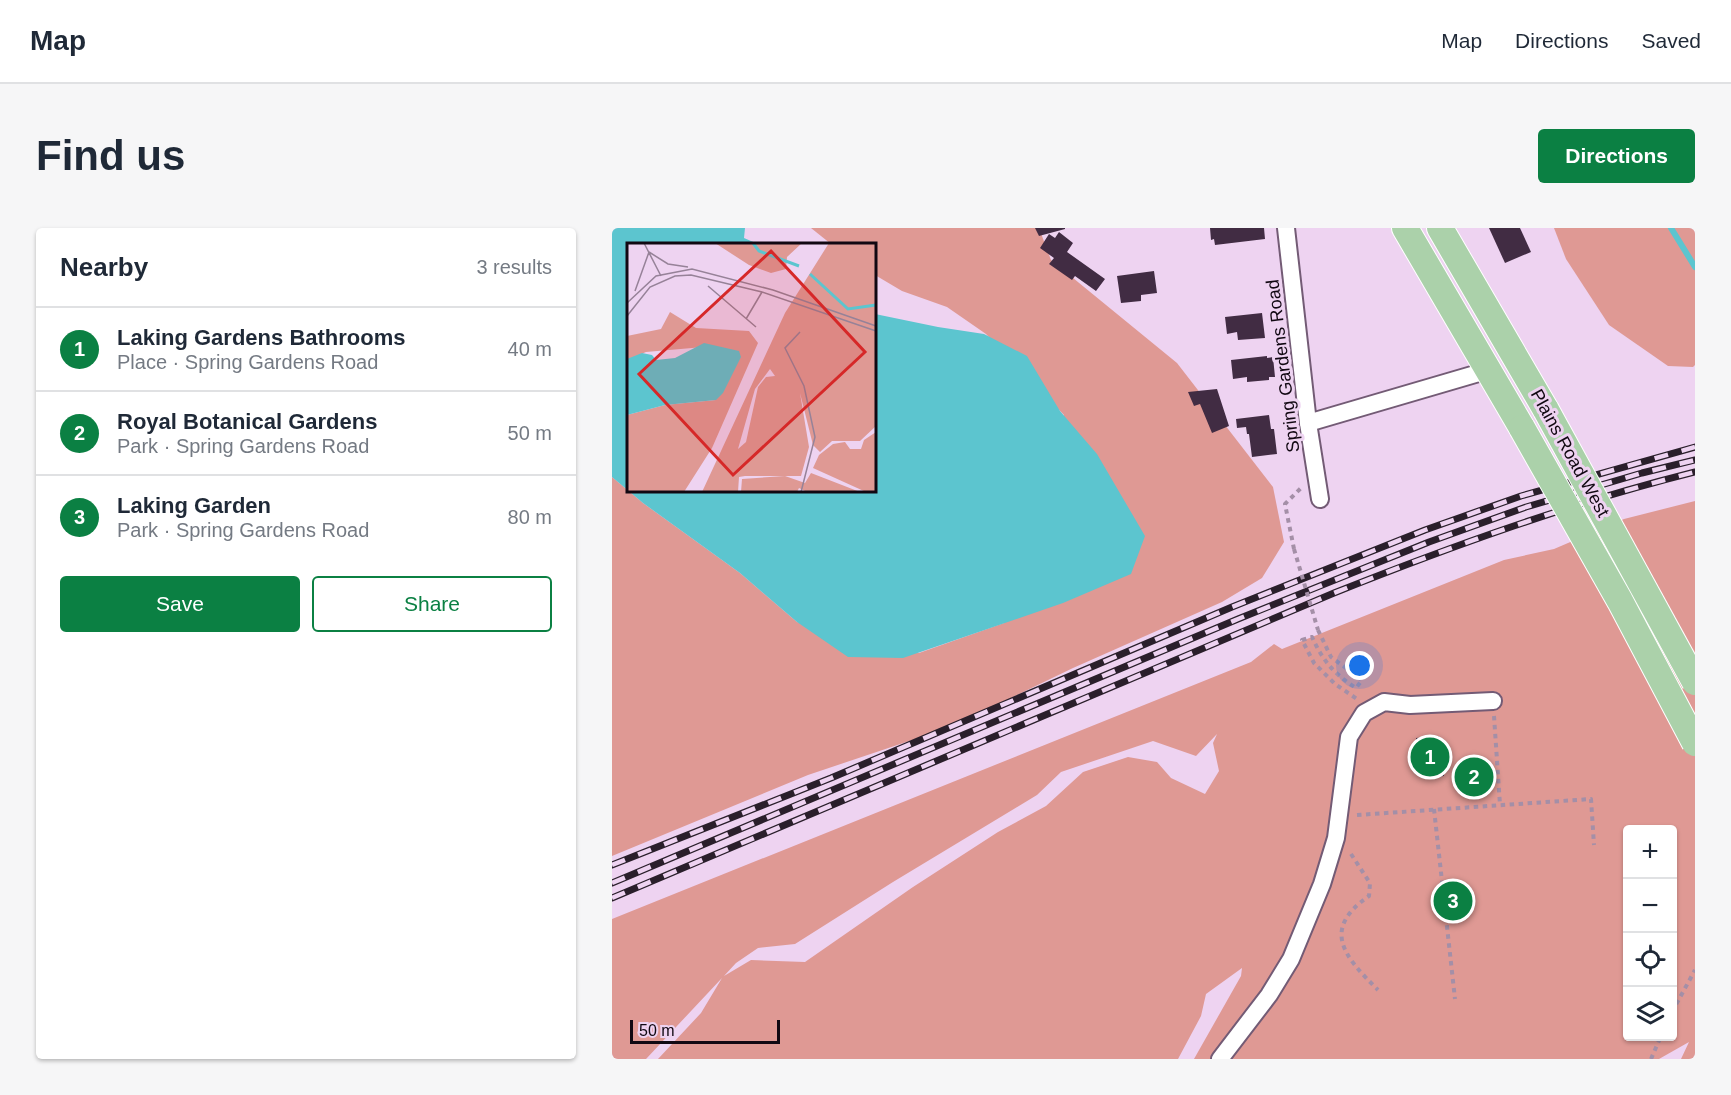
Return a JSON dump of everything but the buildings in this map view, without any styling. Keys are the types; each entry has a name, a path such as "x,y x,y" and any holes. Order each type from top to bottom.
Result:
{"main road":[{"name":"Plains Road West","path":"1405,228 1489,370 1620,601 1695,743"},
{"name":"Plains Road West","path":"1440,228 1546,410 1695,682"}],"street":[{"name":"Spring Gardens Road","path":"1286,228 1308,423 1320,499"},
{"path":"1308,423 1489,370"},
{"path":"1220,1059 1269,995 1291,958 1322,884 1333,847 1343,791 1349,737 1364,712 1384,702 1410,705 1493,700"}],"path":[{"path":"1304,485 1285,504 1294,549 1318,630 1332,657 1362,680 1356,688 1326,663 1312,637 1302,640 1319,669 1335,684 1353,695"},
{"path":"1493,700 1500,805"},
{"path":"1354,822 1358,814 1591,799 1594,845"},
{"path":"1434,809 1455,999"},
{"path":"1348,847 1353,860 1370,883 1369,896 1344,919 1342,946 1351,962 1378,990"},
{"path":"1677,1003 1695,970"},
{"path":"1651,1059 1659,1041"}],"shaded area":[{"path":"612,228 745,228 744,238 756,243 627,243 627,490 612,477"},
{"path":"811,228 1039,228 1051,260 1177,363 1273,487 1284,542 1262,578 1222,602 1073,668 951,727 808,775 612,856 612,477 627,492 740,573 797,622 919,653 1004,623 1064,415 986,334 947,307 902,291 876,276 876,243 830,243"},
{"path":"1554,228 1695,228 1695,365 1693,367 1668,366 1609,325 1566,259"},
{"path":"876,314 984,334 1027,356 1060,411 1097,454 1145,536 1131,574 1063,603 903,658 848,657 797,622 740,573 630,492 876,492"},
{"path":"1695,501 1695,1059 1681,1059 1689,1042 1659,1059 1194,1059 1241,976 1242,968 1206,994 1201,1016 1178,1059 658,1059 701,1013 722,978 646,1059 612,1059 612,919 1251,662 1274,644 1282,649 1504,560 1554,549 1624,519","holes":["1217,734 1213,743 1219,771 1205,794 1171,778 1157,762 1128,757 1083,772 1046,806 998,832 913,887 805,962 751,960 724,976 736,963 758,948 795,944 1037,795 1061,772 1153,741 1196,756"]}],"waterway":[{"path":"1671,228 1695,267"}],"railway":[{"path":"612,865 831,778 1232,607 1425,530 1521,496 1695,447"},
{"path":"612,883 1238,619 1429,542 1526,507 1695,460"},
{"path":"612,898 1334,593 1512,527 1603,497 1695,472"}],"place":[{"name":"Laking Gardens Bathrooms","path":"1430,757"},
{"name":"Royal Botanical Gardens","path":"1474,777"},
{"name":"Laking Garden","path":"1453,901"}]}
